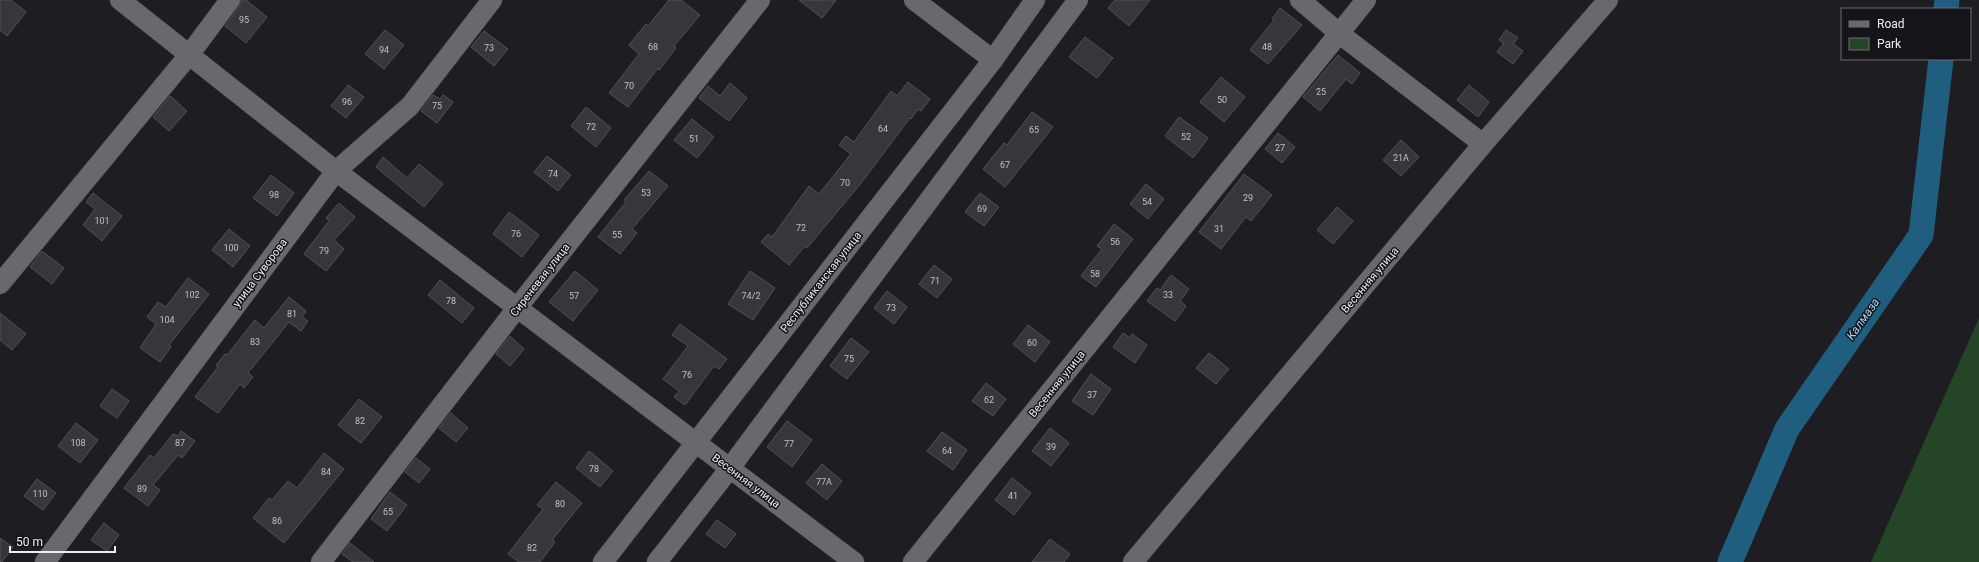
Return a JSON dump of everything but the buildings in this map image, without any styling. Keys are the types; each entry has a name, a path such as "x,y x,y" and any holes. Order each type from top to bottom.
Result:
{"street":[{"name":"Весенняя улица","path":"120,0 336,171 854,562"},
{"path":"0,284 189,55 230,0"},
{"name":"улица Суворова","path":"45,562 336,171 410,106 492,0"},
{"name":"Сиреневая улица","path":"321,562 517,308 760,0"},
{"path":"914,0 993,60"},
{"name":"Республиканская улица","path":"603,562 993,60 1036,0"},
{"path":"658,562 730,468 1078,0"},
{"path":"1300,0 1340,34 1483,144"},
{"name":"Весенняя улица","path":"913,562 1366,0"},
{"name":"Весенняя улица","path":"1133,562 1483,144 1608,0"}],"green space":[{"path":"1979,318 1979,562 1871,562"}],"waterway":[{"name":"Калмаза","path":"1946,8 1947,0"},
{"name":"Калмаза","path":"1730,562 1787,429 1921,235 1941,60"}]}
